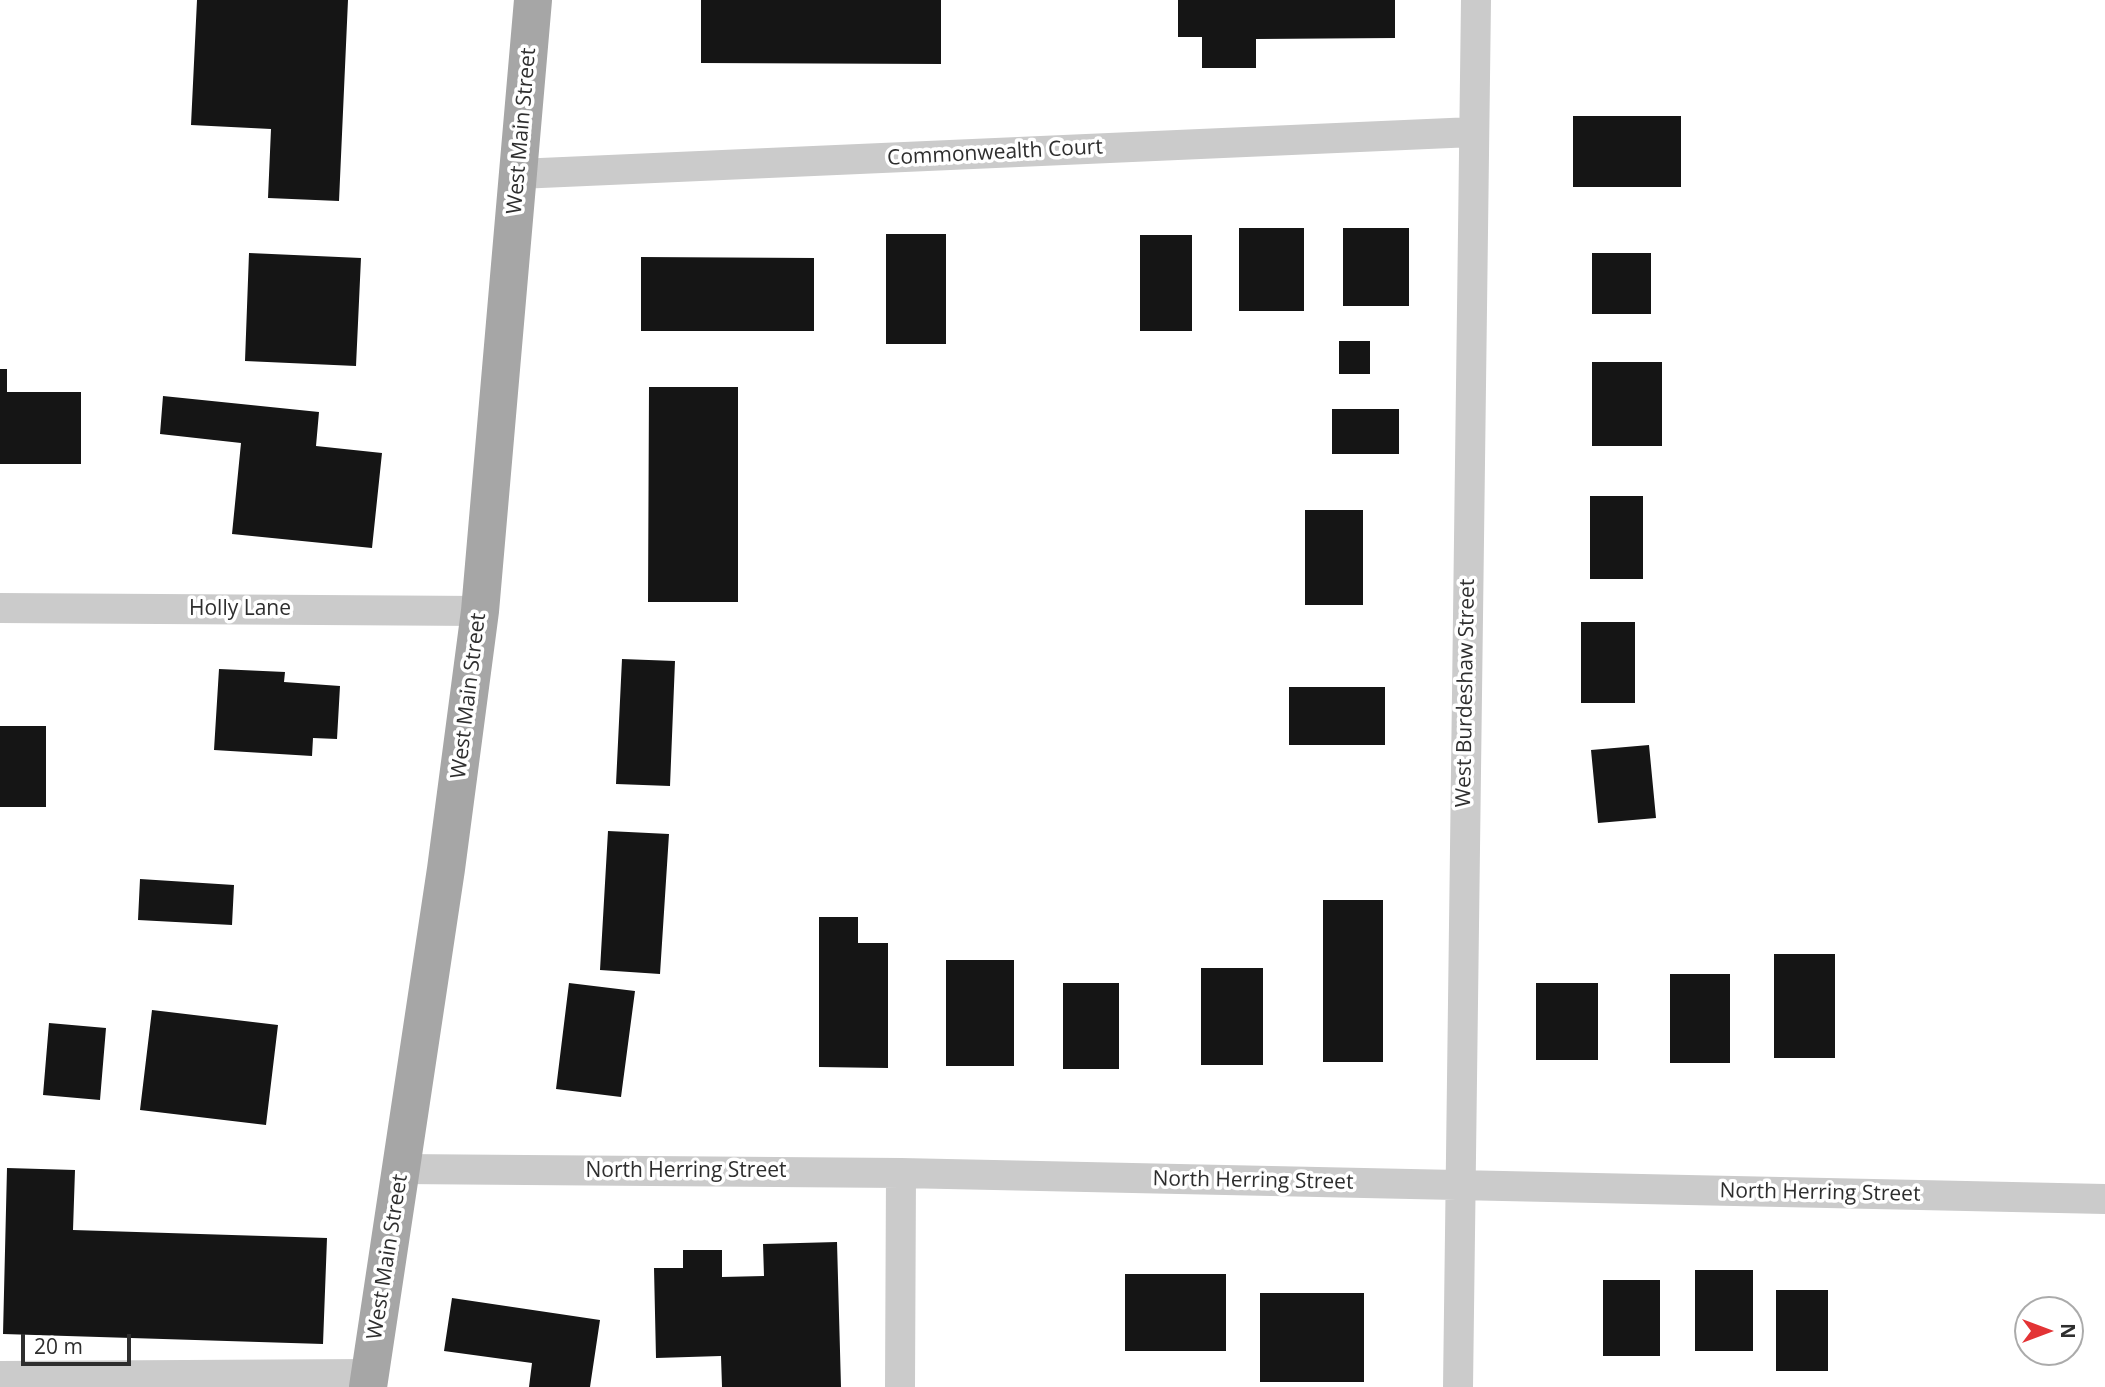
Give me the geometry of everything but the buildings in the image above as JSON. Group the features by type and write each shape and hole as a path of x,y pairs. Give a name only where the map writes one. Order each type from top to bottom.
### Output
{"main road":[{"name":"West Main Street","path":"369,1381 480,611 533,0"}],"street":[{"name":"West Burdeshaw Street","path":"1458,1387 1476,0"},
{"name":"Commonwealth Court","path":"518,174 1473,132"},
{"name":"Holly Lane","path":"0,608 480,611"},
{"name":"North Herring Street","path":"401,1169 901,1173 2105,1199"},
{"path":"900,1387 901,1173"},
{"path":"0,1376 369,1381"}]}
